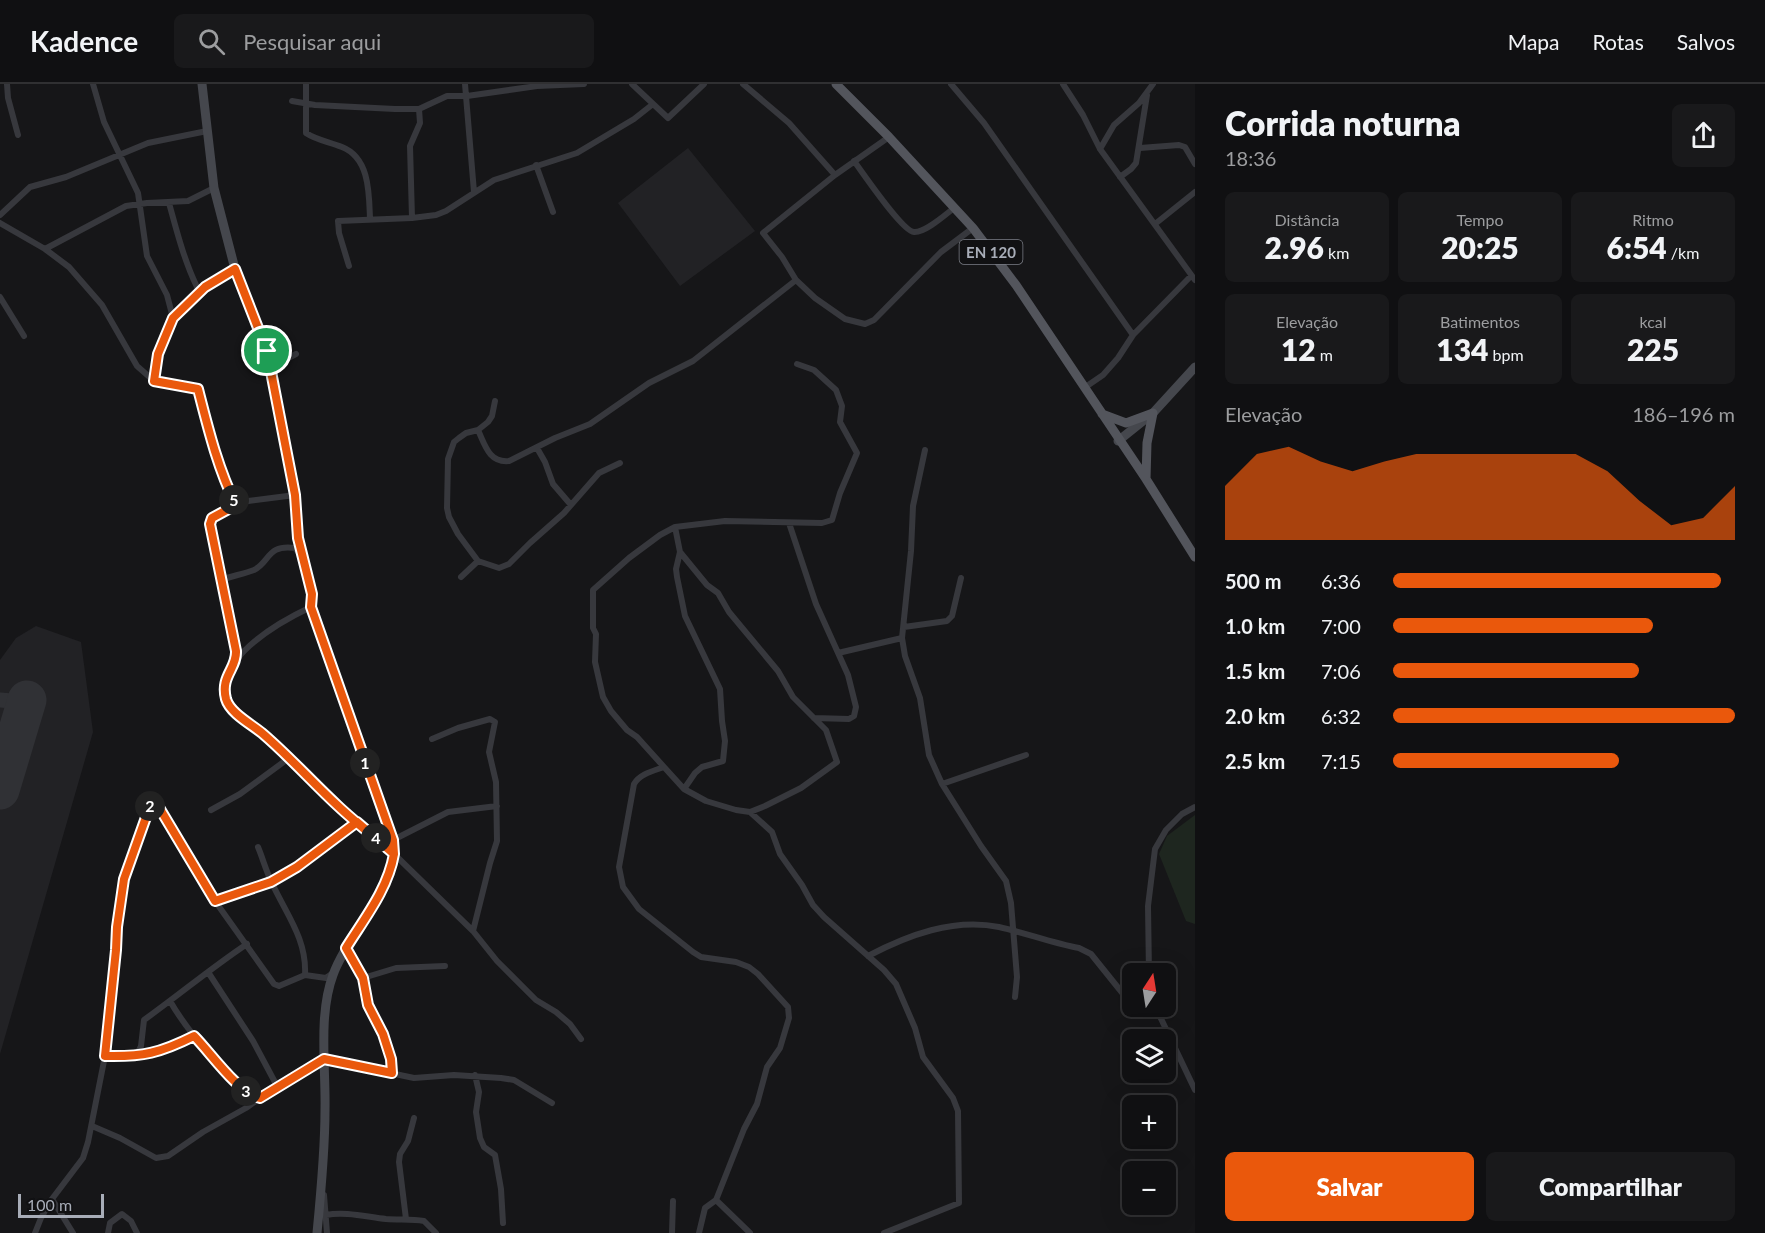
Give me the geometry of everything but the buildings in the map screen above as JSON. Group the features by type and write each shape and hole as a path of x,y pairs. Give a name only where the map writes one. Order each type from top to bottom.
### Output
{"main road":[{"name":"EN 120","path":"842,86 973,228 1016,285 1146,479 1195,557"},
{"path":"1101,414 1126,423 1153,413"},
{"path":"1146,479 1147,443 1153,413"}],"street":[{"path":"7,84 8,98 18,135"},
{"path":"93,84 104,122 138,193 147,256 167,296 173,318"},
{"path":"202,84 214,188 235,269 267,351 271,368 295,495 298,538 312,594 311,607 393,840 394,854 389,873 380,893 333,973 326,1009 324,1059 326,1111 317,1233"},
{"path":"306,84 306,133 344,147 357,158 368,182 370,219"},
{"path":"465,84 474,192"},
{"path":"292,100 394,109 419,108 447,96 467,96 537,85 584,84"},
{"path":"632,84 668,118 704,84"},
{"path":"743,84 789,123 835,175"},
{"path":"951,84 984,123 1132,336"},
{"path":"1063,84 1083,115 1100,149 1193,278 1132,336 1118,358 1103,375 1084,388"},
{"path":"1100,149 1114,125 1147,95 1153,84"},
{"path":"1120,177 1134,166 1140,148 1147,95"},
{"path":"349,266 339,233 338,221 430,217 446,211 494,180 577,153 653,104"},
{"path":"412,218 410,146 420,123 419,108"},
{"path":"0,215 30,187 41,182 66,177 148,143 207,131"},
{"path":"889,137 835,175 763,233 782,256 796,280 815,298 845,319 865,324 874,320 941,252 973,228"},
{"path":"1140,148 1179,145 1185,147 1195,164"},
{"path":"854,161 889,208 911,232 917,232 938,221 954,208"},
{"path":"536,165 553,212"},
{"path":"45,249 126,206 188,201 214,188"},
{"path":"1155,224 1195,192"},
{"path":"169,203 182,250 193,278 197,287 205,287"},
{"path":"0,223 45,249 69,267 102,305 137,366 154,381 198,389 203,416 224,478 236,505"},
{"path":"154,381 158,354 173,318 205,287 235,269"},
{"path":"478,430 489,454 502,462 509,461 555,438 590,424 649,383 693,361 796,280"},
{"path":"0,297 24,336"},
{"path":"271,368 296,354"},
{"path":"680,552 707,585 718,593 729,612 778,671 793,697 826,730 837,761 801,788 750,812 706,801 684,789 611,711 603,697 595,662 596,634 593,628 592,594 596,587 629,558 675,527 716,522 826,523 832,520 840,493 857,453 840,422 842,406 836,390 814,370 796,364"},
{"path":"1119,441 1153,413 1195,367"},
{"path":"495,401 492,416 488,422 478,430 466,433 459,438 449,453 447,508 458,534 478,561 499,568 506,566 571,505 599,473 620,463"},
{"path":"537,448 553,484 571,505"},
{"path":"925,450 913,506 912,551 903,638 905,656 920,698 929,755 942,784 1006,881 1011,903 1017,977 1016,997"},
{"path":"236,658 210,524 212,518 248,501 295,495"},
{"path":"789,523 816,604 848,675 856,712 854,717 843,720 813,718"},
{"path":"675,527 680,552 676,569 685,616 720,689 725,741 723,761 702,767 684,789"},
{"path":"221,580 255,569 271,553 288,547 295,548 300,553 304,563"},
{"path":"461,578 478,561"},
{"path":"904,627 947,621 952,616 961,578"},
{"path":"311,607 279,624 236,658 226,677 226,700 229,706 394,854 473,931 497,961 536,1000 570,1024 581,1039"},
{"path":"838,653 903,638"},
{"path":"432,739 477,722 490,719 495,723 489,752 496,782 497,841 473,931"},
{"path":"942,784 1026,756"},
{"path":"211,810 240,794 289,758"},
{"path":"664,767 637,779 634,784 619,867 622,887 639,909 693,952 710,959 736,962 758,974 788,1007 789,1013 780,1048 767,1067 757,1104 740,1138 716,1200 705,1208 699,1233"},
{"path":"35,1233 52,1199 83,1158 92,1126 105,1056 117,927 124,879 150,806 160,809 215,901 276,986 305,975 326,978 333,973"},
{"path":"393,840 448,812 497,806"},
{"path":"1149,963 1148,906 1155,849 1166,830 1182,814 1195,807"},
{"path":"750,812 772,832 780,854 813,905 884,970 896,984 915,1028 923,1057 958,1110 959,1203 884,1233"},
{"path":"215,901 271,882 297,867 357,822"},
{"path":"258,847 271,882 299,935 306,963 305,975"},
{"path":"867,956 934,928 973,924 1079,948 1091,954 1122,992"},
{"path":"136,1057 141,1046 144,1020 247,944"},
{"path":"346,948 363,978 368,1005 383,1034 391,1059 392,1073"},
{"path":"363,978 396,968 445,966"},
{"path":"208,972 253,1041 277,1086"},
{"path":"170,1001 194,1036 221,1068 250,1094 260,1098"},
{"path":"1159,1017 1195,1090"},
{"path":"105,1056 136,1057 158,1052 194,1036"},
{"path":"92,1126 156,1158 162,1158 324,1059 414,1078 475,1075 514,1080 552,1103"},
{"path":"475,1075 479,1092 476,1112 480,1138 484,1147 495,1155 501,1189 503,1223"},
{"path":"406,1219 399,1162 414,1118"},
{"path":"323,1176 327,1233"},
{"path":"52,1199 73,1233"},
{"path":"716,1200 750,1233"},
{"path":"672,1233 673,1201"},
{"path":"108,1233 110,1223 122,1215 132,1221 137,1233"},
{"path":"326,1215 424,1221 436,1233"}],"shaded area":[{"path":"688,148 755,231 680,286 618,203"},
{"path":"36,626 81,642 93,732 0,1054 0,660 16,638"},
{"path":"1195,815 1195,924 1186,921 1159,854 1167,836"}],"taxiway":[{"path":"0,700 12,701 25,708"}],"runway":[{"path":"0,790 27,700"}],"route":[{"path":"267,351 235,269 205,287 173,318 158,354 154,381 198,389 203,416 224,478 236,505 212,518 210,524 236,651 236,658 226,677 225,684 226,700 229,706 278,746 339,806 394,854 380,893 346,948 363,978 368,1005 383,1034 391,1059 392,1073 324,1059 260,1098 250,1094 221,1068 194,1036 158,1052 136,1057 105,1056 119,906 124,879 147,809 150,806 160,809 215,901 271,882 297,867 357,822 394,854 393,840 311,607 312,594 298,538 295,495 267,351"}]}
